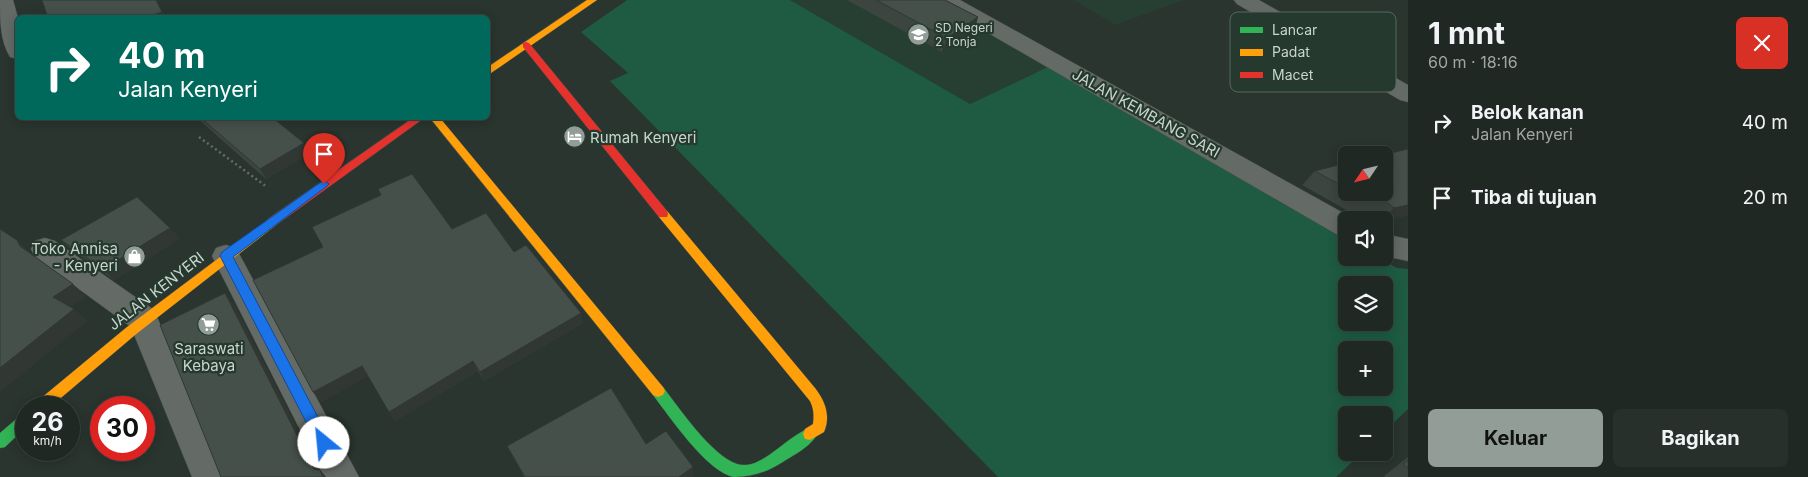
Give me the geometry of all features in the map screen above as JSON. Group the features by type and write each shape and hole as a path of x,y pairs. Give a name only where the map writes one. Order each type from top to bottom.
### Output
{"street":[{"path":"3,0 15,42"},
{"path":"490,70 593,0"},
{"name":"JALAN KEMBANG SARI","path":"946,0 1338,221"},
{"path":"1244,0 1265,12"},
{"path":"437,120 709,453 719,462 739,473 755,471 819,428 822,416 819,404 802,380 714,277 526,45"},
{"path":"1396,88 1408,95"},
{"name":"JALAN KENYERI","path":"53,396 143,319 292,206 416,120"},
{"path":"1393,247 1408,250"},
{"path":"44,249 143,319 210,477"},
{"path":"226,256 342,477"},
{"path":"0,442 15,428"}],"path":[{"path":"199,137 292,206"}],"shaded area":[{"name":"SD Negeri 2 Tonja","path":"790,0 930,0 1048,67 970,104"},
{"path":"1074,0 1184,0 1115,25"}],"green space":[{"path":"627,0 790,0 970,104 1048,67 1338,235 1338,266 1393,266 1408,269 1408,409 1393,423 1393,406 1338,406 1338,461 1353,461 1336,477 998,477 610,81 628,73 581,32"}],"building":[{"path":"42,0 156,0 162,12 154,15 47,15"},
{"path":"876,0 945,0 978,17 947,38"},
{"path":"203,120 275,120 304,143 260,169"},
{"path":"1408,149 1408,205 1394,208 1385,201 1393,201 1393,152"},
{"path":"1338,165 1338,184 1315,171"},
{"path":"412,174 452,229 486,213 514,252 526,245 581,313 480,372 473,361 389,412 362,366 313,392 253,280 323,247 312,227 381,195 378,189"},
{"path":"137,197 170,228 103,269 61,240"},
{"path":"0,229 17,240 20,246 73,284 53,297 74,309 0,368"},
{"path":"225,293 314,469 320,470 323,477 221,477 160,325"},
{"path":"611,388 646,444 666,431 693,467 679,477 525,477 507,446"},
{"path":"1408,460 1408,468 1403,464"}],"traffic: fast":[{"path":"658,391 698,441 723,464 736,471 747,472 756,470 780,456 810,434"},
{"path":"0,442 15,429"}],"traffic: slow":[{"path":"490,70 593,0"},
{"path":"437,120 658,391"},
{"path":"663,214 802,380 814,397 819,407 820,420 819,428 810,434"},
{"path":"53,396 131,331 272,222"}],"traffic: jam":[{"path":"526,45 663,214"},
{"path":"272,222 416,120"}],"place":[{"name":"SD Negeri 2 Tonja","path":"919,34"},
{"name":"Rumah Kenyeri","path":"574,137"},
{"name":"Toko Annisa - Kenyeri","path":"134,257"},
{"name":"Saraswati Kebaya","path":"209,325"}],"route":[{"path":"324,184 226,256 324,443"}]}
